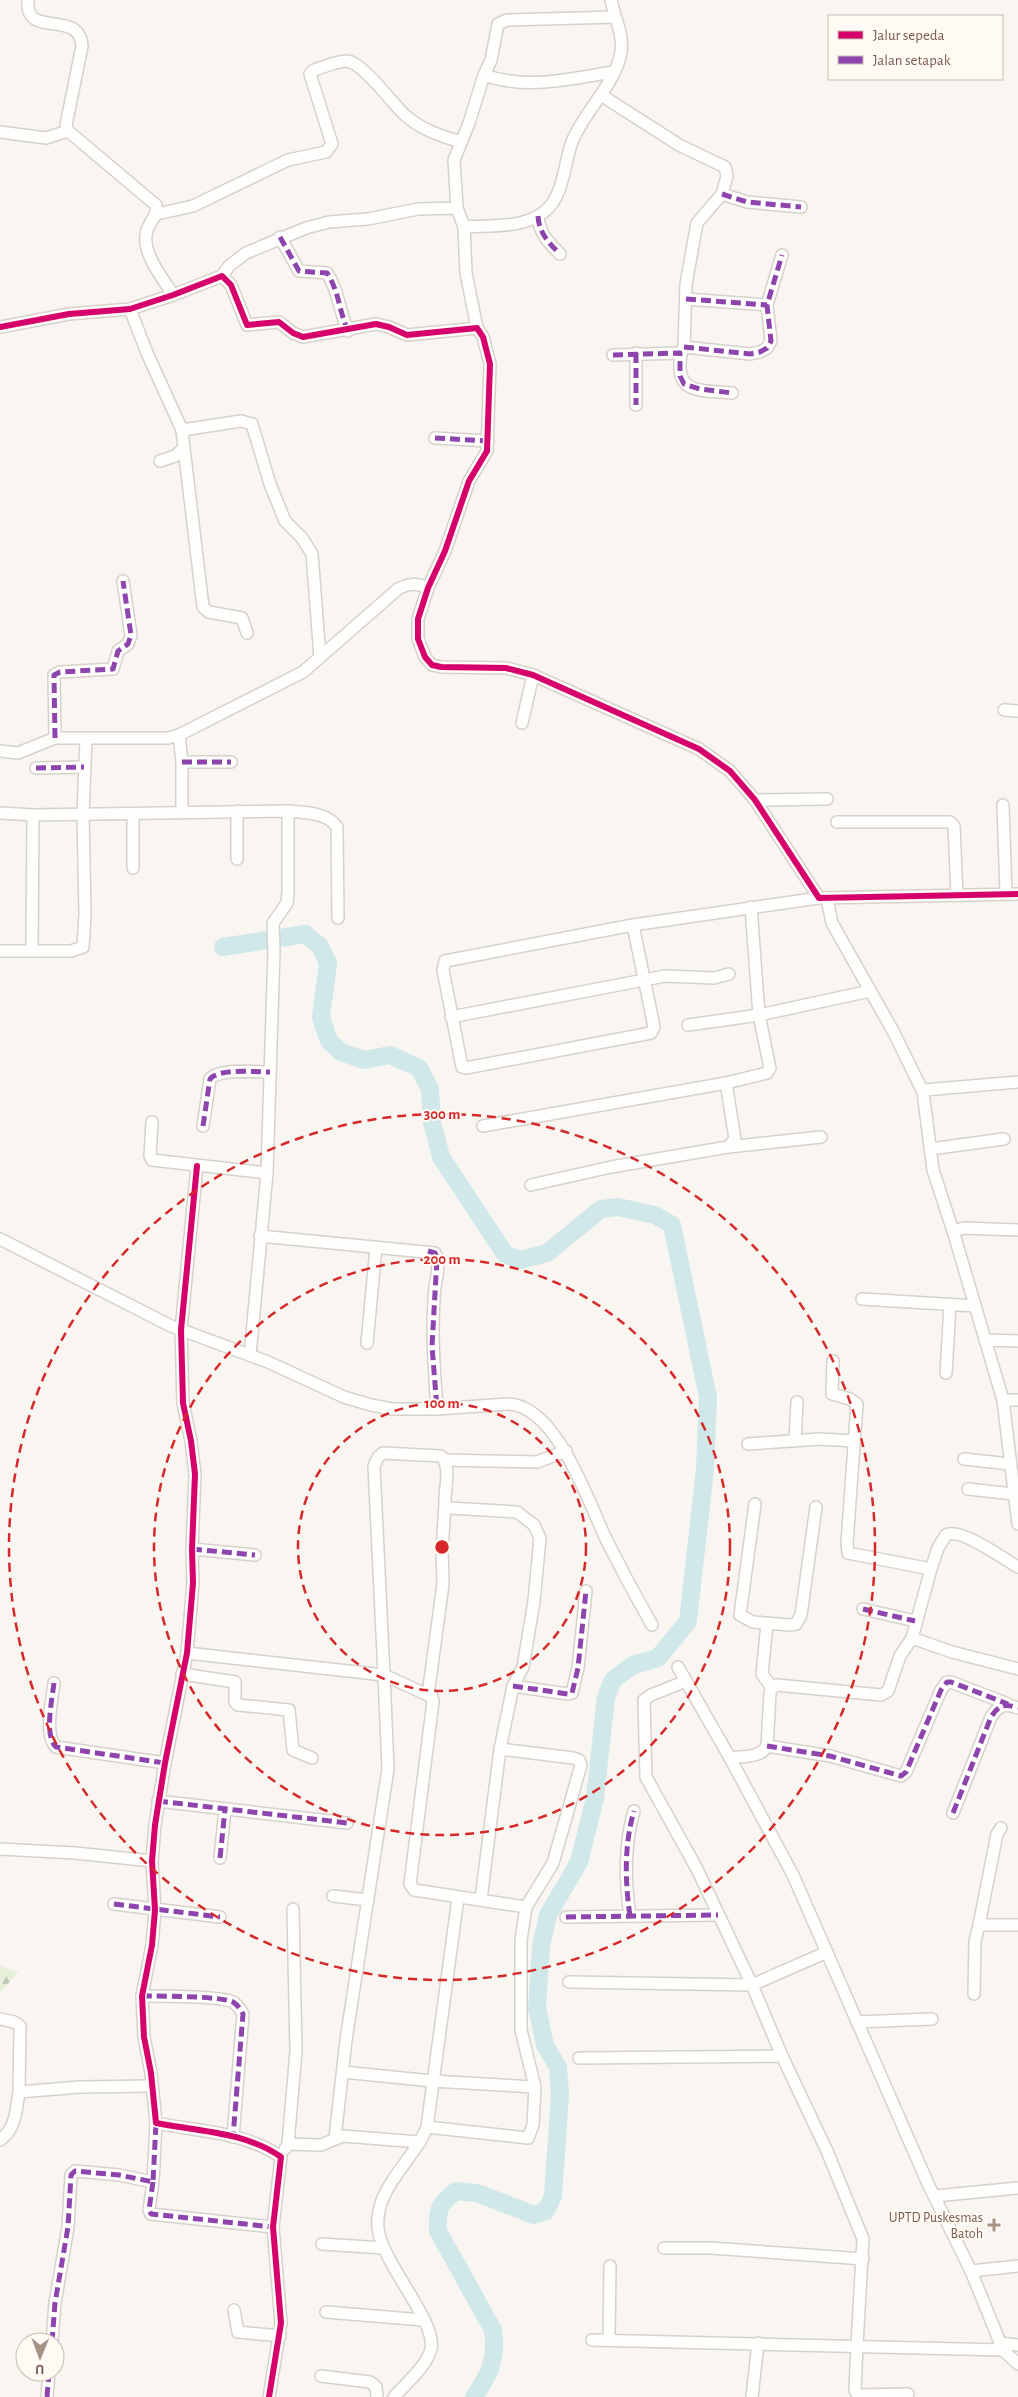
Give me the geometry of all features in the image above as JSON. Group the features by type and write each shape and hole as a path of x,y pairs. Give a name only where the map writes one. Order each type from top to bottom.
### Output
{"street":[{"path":"28,0 30,17 73,28 80,33 82,40 66,125 68,131 156,205 156,214 146,232 146,241 150,257 173,295"},
{"path":"464,227 527,222 546,210 554,201 572,141 589,111 606,89 621,53 621,43 611,0"},
{"path":"615,17 501,22 497,28 491,60 454,160 457,208 464,227 466,273 477,328 483,337 490,364 488,442 486,455 469,481 445,551 428,588 418,619 418,639 425,657 432,665 506,668 533,675 699,749 730,771 755,800 823,898 832,923 893,1031 923,1092 933,1170 1004,1400 1013,1494 1018,1520"},
{"path":"156,214 193,206 288,160 326,152 332,144 329,128 310,74 314,70 346,61 356,65 379,86 406,116 431,133 461,142"},
{"path":"484,75 501,81 516,83 547,82 613,72"},
{"path":"601,94 679,145 721,163 725,167 727,176 722,194 697,223 688,272 680,376 684,384 700,390 732,393"},
{"path":"0,132 46,138 68,131"},
{"path":"722,194 747,202 801,207"},
{"path":"0,327 69,314 130,308 173,295 222,276 229,266 246,253 280,237 328,222 368,219 418,209 457,208"},
{"path":"538,216 538,227 542,235 560,254"},
{"path":"280,237 299,271 306,273 319,270 326,273 334,283 340,300 342,319 348,330"},
{"path":"613,355 682,350 750,354 767,348 771,341 768,305 782,256"},
{"path":"222,276 231,285 247,325 279,322 292,333 303,337 376,324 389,327 407,335 477,328"},
{"path":"686,299 768,305"},
{"path":"130,308 147,353 182,430 202,607 209,612 242,618 247,633"},
{"path":"636,353 636,405"},
{"path":"182,430 241,421 252,424 270,484 285,521 302,538 312,554 320,657"},
{"path":"435,438 488,442"},
{"path":"160,461 175,456 184,448"},
{"path":"55,738 54,675 60,672 113,669 118,651 128,644 131,636 123,581"},
{"path":"0,751 18,753 55,738 168,738 179,735 303,672 398,589 408,584 419,584 428,588"},
{"path":"522,723 533,675"},
{"path":"1004,710 1018,710"},
{"path":"179,735 182,762 182,812"},
{"path":"0,951 71,951 83,948 85,914 83,814 86,738"},
{"path":"182,762 231,762"},
{"path":"36,768 84,767"},
{"path":"755,800 827,800"},
{"path":"633,925 654,1031 636,1037 464,1068 459,1061 451,1017 443,970 445,961 633,925 823,898 1012,893 1003,805"},
{"path":"237,811 237,859"},
{"path":"250,1355 267,1173 274,943 272,928 274,918 287,903 288,811"},
{"path":"0,813 34,815 288,811 321,816 332,820 337,827 338,918"},
{"path":"133,814 133,868"},
{"path":"32,951 34,815"},
{"path":"837,822 950,822 954,826 957,895"},
{"path":"484,1126 726,1083 769,1071 759,1015 751,907"},
{"path":"451,1017 665,976 714,978 729,974"},
{"path":"688,1025 759,1015 870,991"},
{"path":"203,1126 210,1079 213,1076 223,1072 270,1072"},
{"path":"923,1092 924,1090 1018,1082"},
{"path":"726,1083 735,1139 728,1148"},
{"path":"152,1122 151,1159 267,1173"},
{"path":"531,1185 611,1167 728,1148 821,1137"},
{"path":"930,1149 1004,1139"},
{"path":"197,1166 181,1330 183,1403 191,1441 195,1474 192,1549 193,1583 187,1654 158,1801 152,1861 154,1910 152,1945 142,1996 144,2036 148,2052 156,2123 153,2182 149,2210 151,2214 273,2227"},
{"path":"953,1231 964,1228 1018,1230"},
{"path":"260,1236 435,1253 437,1258 432,1346 437,1409"},
{"path":"0,1239 181,1330 250,1355 344,1397 392,1409 519,1405 529,1410 566,1451 618,1562 652,1625"},
{"path":"367,1343 376,1248"},
{"path":"862,1299 975,1306"},
{"path":"946,1373 950,1305"},
{"path":"985,1340 1018,1341"},
{"path":"833,1361 832,1394 850,1399 856,1404 847,1543 848,1553 931,1569"},
{"path":"1004,1400 1018,1400"},
{"path":"796,1441 797,1402"},
{"path":"748,1444 796,1441 855,1441"},
{"path":"335,2138 388,1769 375,1462 383,1453 437,1455 445,1460 537,1462 566,1451"},
{"path":"428,1694 443,1584 442,1550 445,1460"},
{"path":"964,1460 1010,1464"},
{"path":"968,1489 1013,1494"},
{"path":"445,1504 456,1510 517,1512 534,1525 540,1538 534,1601 523,1667 512,1686 500,1749 481,1898"},
{"path":"755,1504 740,1615 744,1619 766,1624 790,1625 799,1620 816,1506"},
{"path":"772,1688 783,1685 885,1694 888,1691 900,1656 912,1638 915,1621 938,1548 950,1533 970,1539 1018,1567"},
{"path":"192,1549 255,1555"},
{"path":"512,1686 572,1693 578,1668 586,1591"},
{"path":"863,1609 915,1621"},
{"path":"766,1624 762,1674 772,1688"},
{"path":"912,1638 952,1652 1018,1669"},
{"path":"187,1654 384,1675 428,1694 432,1697 432,1701 410,1884 414,1890 458,1898 481,1898 526,1907"},
{"path":"678,1667 793,1875 935,2196 971,2272 1002,2347 1018,2364"},
{"path":"182,1674 235,1682 235,1702 238,1705 289,1710 293,1750 312,1758"},
{"path":"686,1681 650,1695 644,1700 646,1778 698,1869 827,2151 863,2239 856,2345 856,2390 859,2396 908,2394"},
{"path":"767,1746 830,1756 901,1776 906,1772 941,1690 947,1682 1013,1706"},
{"path":"54,1683 49,1734 51,1743 56,1747 165,1763"},
{"path":"730,1758 762,1753 767,1746 769,1698 772,1688"},
{"path":"953,1813 991,1717 997,1708 1013,1706"},
{"path":"427,2126 528,2138 533,2125 535,2087 521,2030 520,1959 526,1907 553,1863 580,1765 578,1760 573,1758 500,1749"},
{"path":"158,1801 347,1824"},
{"path":"220,1858 225,1809"},
{"path":"630,1916 626,1888 628,1830 634,1811"},
{"path":"974,1994 975,1941 997,1834 1001,1828"},
{"path":"0,1849 76,1853 152,1861"},
{"path":"333,1896 368,1900"},
{"path":"394,2397 423,2363 430,2350 431,2340 423,2320 383,2248 378,2227 382,2202 390,2183 420,2142 427,2126 458,1898"},
{"path":"114,1904 220,1917"},
{"path":"269,2397 280,2336 280,2306 273,2227 281,2157 288,2144 296,2051 293,1910"},
{"path":"566,1917 718,1915"},
{"path":"979,1925 1018,1924"},
{"path":"569,1982 752,1985 828,1952"},
{"path":"142,1996 216,1999 232,2002 240,2007 243,2014 233,2137"},
{"path":"0,2019 14,2022 20,2026 19,2092 13,2126 8,2135 0,2140"},
{"path":"857,2022 932,2019"},
{"path":"579,2058 782,2056"},
{"path":"343,2072 432,2082 535,2087"},
{"path":"19,2092 80,2087 151,2086"},
{"path":"156,2123 233,2137 262,2146 281,2157"},
{"path":"288,2144 321,2145 343,2136 420,2142"},
{"path":"53,2332 55,2303 68,2227 73,2172 119,2175 153,2182"},
{"path":"935,2196 1018,2188"},
{"path":"322,2244 383,2248"},
{"path":"664,2248 710,2248 863,2259"},
{"path":"609,2340 610,2266"},
{"path":"971,2272 1018,2266"},
{"path":"234,2310 238,2332 280,2336"},
{"path":"326,2312 423,2320"},
{"path":"592,2340 1002,2347 1018,2345"},
{"path":"752,2397 758,2342"},
{"path":"322,2376 370,2382 376,2387 377,2397"},
{"path":"47,2397 48,2382"}],"green space":[{"path":"0,1966 18,1972 0,1993"}],"waterway":[{"path":"223,947 305,934 320,946 328,963 321,1017 329,1041 341,1052 364,1060 390,1055 419,1068 430,1089 432,1122 441,1157 505,1254 520,1260 547,1253 601,1209 618,1207 655,1215 672,1225 708,1397 705,1469 688,1621 658,1658 633,1665 613,1680 606,1697 595,1798 579,1862 548,1915 541,1946 537,2008 545,2045 558,2067 560,2095 553,2196 546,2211 534,2215 477,2193 456,2191 446,2200 439,2212 438,2231 493,2330 494,2349 491,2365 474,2397"}],"marked path":[{"path":"722,194 747,202 801,207"},
{"path":"538,216 542,232 560,254"},
{"path":"280,237 299,271 327,273 334,287 348,331"},
{"path":"684,347 750,354 767,348 771,341 767,305 782,255"},
{"path":"686,299 767,305"},
{"path":"636,353 636,405"},
{"path":"613,355 680,353 680,376 684,384 700,389 732,393"},
{"path":"435,438 488,441"},
{"path":"55,738 54,675 60,672 113,669 118,651 128,644 131,635 123,581"},
{"path":"182,762 231,762"},
{"path":"36,768 84,767"},
{"path":"203,1126 210,1079 221,1073 229,1072 270,1072"},
{"path":"428,1251 435,1253 437,1258 432,1346 437,1409"},
{"path":"192,1549 255,1555"},
{"path":"513,1686 572,1693 578,1668 586,1591"},
{"path":"863,1609 915,1621"},
{"path":"767,1746 830,1756 901,1776 906,1772 941,1690 947,1682 1008,1704"},
{"path":"54,1683 50,1735 56,1747 165,1763"},
{"path":"953,1813 991,1717 1002,1706 1018,1708"},
{"path":"158,1801 347,1823"},
{"path":"220,1858 225,1809"},
{"path":"630,1916 626,1863 628,1837 634,1811"},
{"path":"114,1904 220,1917"},
{"path":"566,1917 718,1915"},
{"path":"142,1996 226,2000 233,2002 240,2009 243,2014 233,2137"},
{"path":"53,2332 55,2303 68,2227 71,2175 75,2171 119,2175 153,2182 156,2123"},
{"path":"153,2182 149,2210 151,2214 273,2227"},
{"path":"47,2397 48,2382"}],"cycle path":[{"path":"0,327 69,314 130,309 222,276 231,285 247,325 279,322 293,333 303,337 376,324 389,327 407,335 477,328 483,337 490,364 487,451 469,481 445,551 428,588 418,619 418,639 425,657 432,665 441,667 506,668 533,675 699,749 730,771 755,800 819,898 1018,894"},
{"path":"197,1166 181,1330 183,1403 191,1441 195,1474 192,1549 193,1583 187,1653 165,1763 155,1825 152,1861 155,1910 152,1945 142,1996 144,2037 151,2073 156,2123 237,2137 252,2142 281,2157 273,2227 281,2323 269,2397"}],"place":[{"name":"UPTD Puskesmas Batoh","path":"994,2225"}]}
